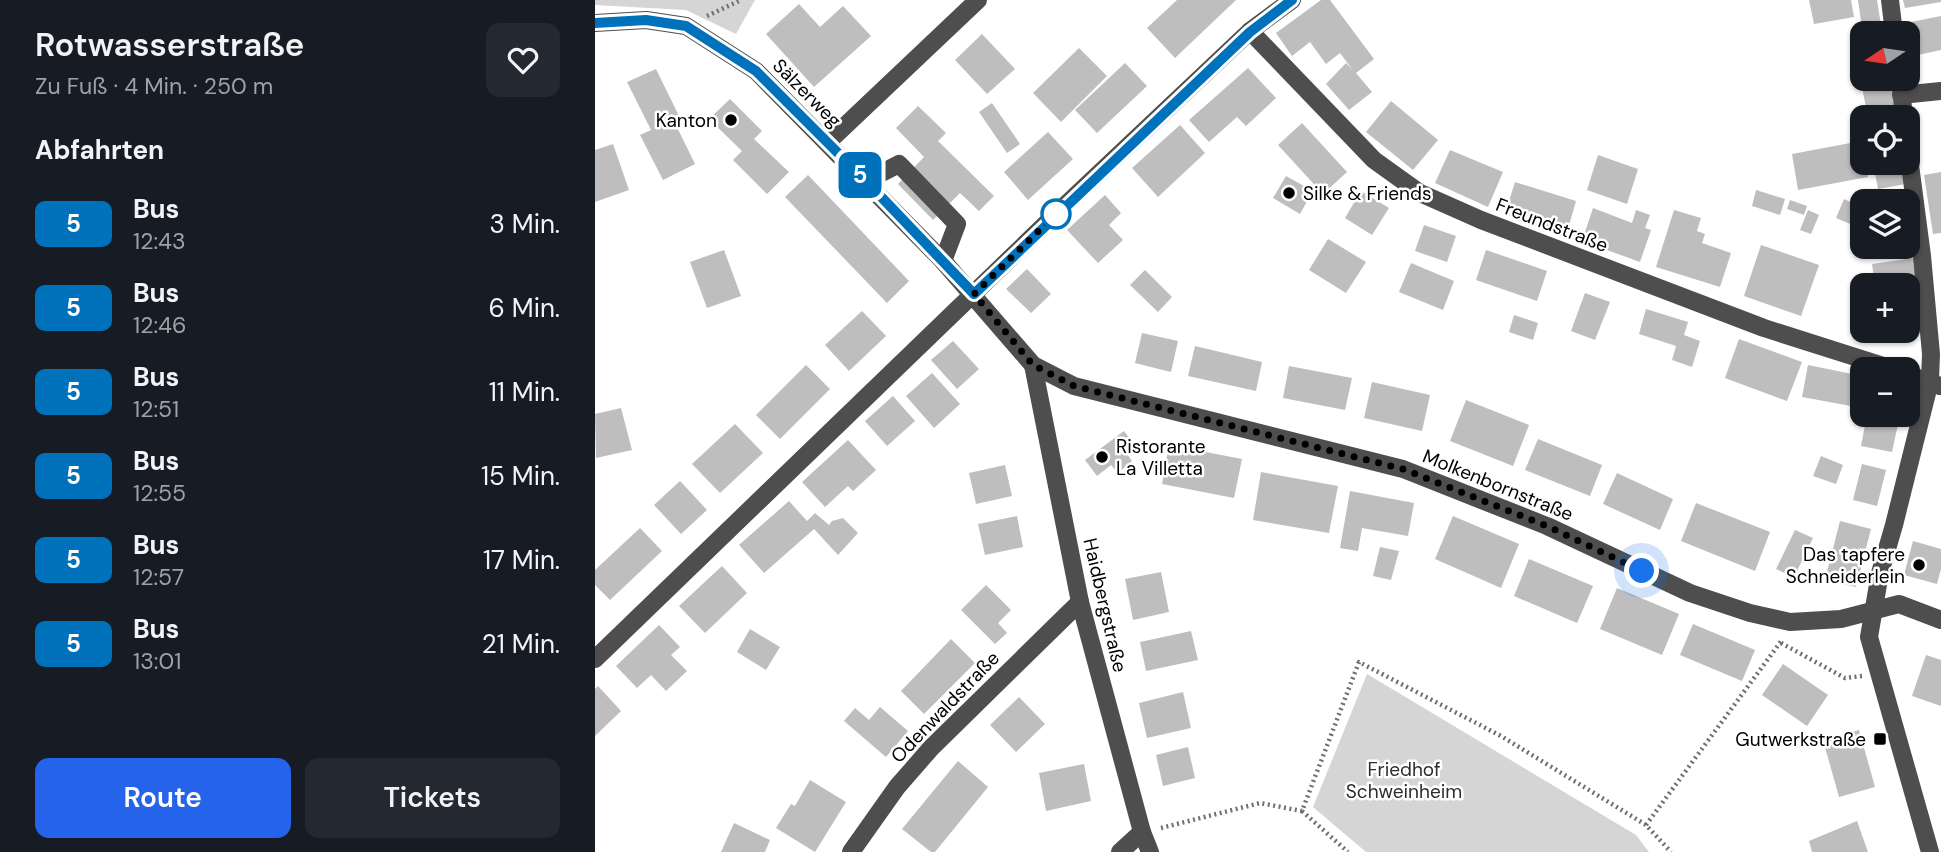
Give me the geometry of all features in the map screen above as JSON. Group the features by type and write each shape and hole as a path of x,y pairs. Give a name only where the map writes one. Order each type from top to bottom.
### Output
{"street":[{"path":"828,142 978,0"},
{"path":"595,659 1250,32 1292,0"},
{"path":"1890,0 1893,21"},
{"name":"Sälzerweg","path":"595,23 646,20 686,26 756,71 943,261 1033,365"},
{"name":"Freundstraße","path":"1250,32 1374,160 1420,193 1481,220 1764,328 1855,357"},
{"path":"1920,89 1941,91"},
{"path":"866,181 899,163 957,224 943,261"},
{"path":"1911,175 1935,384 1880,573 1869,637 1930,852"},
{"name":"Haidbergstraße","path":"1033,365 1080,602 1142,832 1150,852"},
{"name":"Molkenbornstraße","path":"1033,365 1074,386 1403,469 1547,526 1690,593 1750,612 1790,622 1841,619 1899,604 1941,620"},
{"name":"Odenwaldstraße","path":"851,852 897,787 931,748 1080,602"},
{"path":"1120,852 1142,832"}],"path":[{"path":"686,26 741,0"},
{"path":"1646,825 1781,643 1790,622"},
{"path":"1781,643 1845,678 1879,673"},
{"path":"1302,811 1359,662 1501,736 1646,825 1671,852"},
{"path":"1142,832 1260,803 1302,811 1348,852"}],"green space":[{"path":"595,0 755,0 736,34 686,10 595,5"},
{"name":"Friedhof Schweinheim","path":"1367,674 1636,835 1649,852 1366,852 1313,807"}],"building":[{"path":"1177,0 1236,0 1175,58 1147,28"},
{"path":"1321,0 1330,0 1374,59 1356,73 1372,92 1349,110 1326,84 1346,63 1352,69 1340,53 1326,64 1310,42 1292,56 1276,33"},
{"path":"1809,0 1851,0 1854,17 1814,24"},
{"path":"1858,0 1877,0 1880,21 1861,21"},
{"path":"1903,0 1941,0 1941,2 1905,8"},
{"path":"799,4 820,27 843,6 871,36 814,87 766,34"},
{"path":"1941,16 1941,50 1920,54 1920,21 1916,21"},
{"path":"982,34 1015,69 987,94 955,60"},
{"path":"1079,48 1107,76 1061,122 1033,93"},
{"path":"1125,63 1147,86 1097,133 1075,110"},
{"path":"1248,68 1276,98 1246,126 1237,117 1209,142 1189,120"},
{"path":"656,69 679,116 673,119 695,164 663,180 640,135 651,130 627,82"},
{"path":"1863,91 1891,91 1894,105 1865,105"},
{"path":"730,99 762,131 754,139 789,172 767,194 733,160 742,151 709,119"},
{"path":"1391,101 1438,140 1413,170 1366,132"},
{"path":"992,103 1020,144 1007,153 979,112"},
{"path":"918,106 946,133 938,141 994,196 979,211 960,193 933,220 898,184 924,157 896,128"},
{"path":"1302,123 1347,172 1323,194 1278,145"},
{"path":"1180,125 1205,153 1158,197 1132,168"},
{"path":"1048,132 1073,159 1028,200 1004,172"},
{"path":"1850,143 1850,175 1868,177 1798,190 1792,154"},
{"path":"613,144 629,190 595,202 595,150"},
{"path":"1450,150 1503,172 1488,207 1435,183"},
{"path":"1598,155 1638,169 1627,204 1587,190"},
{"path":"1941,172 1941,233 1933,234 1924,175"},
{"path":"808,175 909,281 887,303 785,197"},
{"path":"1875,175 1904,175 1906,184 1878,189"},
{"path":"1286,176 1313,191 1300,214 1273,198"},
{"path":"1515,182 1576,201 1566,236 1505,214"},
{"path":"1756,190 1785,199 1780,215 1752,206"},
{"path":"1361,191 1389,208 1372,235 1345,218"},
{"path":"1105,195 1121,213 1109,225 1123,240 1098,263 1067,230"},
{"path":"1844,199 1850,202 1850,224 1836,218"},
{"path":"1790,200 1807,206 1804,215 1787,209"},
{"path":"1593,208 1632,223 1636,210 1650,215 1645,228 1651,230 1640,262 1582,241"},
{"path":"1674,210 1701,218 1697,231 1705,234 1702,243 1731,253 1720,287 1656,267"},
{"path":"1808,210 1819,215 1811,234 1800,230"},
{"path":"1424,225 1456,236 1447,262 1415,251"},
{"path":"1328,239 1366,262 1346,293 1309,270"},
{"path":"1761,245 1819,265 1801,316 1744,296"},
{"path":"724,250 741,296 707,308 690,262"},
{"path":"1486,250 1547,271 1537,301 1476,280"},
{"path":"1914,259 1916,273 1873,273 1872,264"},
{"path":"1411,263 1454,281 1443,310 1399,292"},
{"path":"1027,269 1051,294 1031,313 1006,289"},
{"path":"1145,270 1172,297 1158,312 1130,285"},
{"path":"1585,293 1610,302 1595,340 1571,331"},
{"path":"1646,309 1688,322 1684,335 1700,341 1692,367 1672,360 1676,346 1639,334"},
{"path":"862,311 886,336 849,371 825,345"},
{"path":"1514,315 1538,323 1533,340 1509,332"},
{"path":"1142,333 1178,341 1171,372 1135,363"},
{"path":"1739,339 1802,362 1787,401 1725,378"},
{"path":"953,341 979,369 957,389 931,360"},
{"path":"1195,346 1262,362 1256,391 1188,376"},
{"path":"806,365 830,389 780,439 756,415"},
{"path":"1808,365 1850,374 1850,406 1802,397"},
{"path":"1289,366 1352,378 1345,410 1283,398"},
{"path":"932,373 960,404 934,428 906,396"},
{"path":"1372,382 1430,395 1422,431 1364,418"},
{"path":"893,396 915,421 887,446 865,421"},
{"path":"1466,400 1529,425 1513,466 1450,441"},
{"path":"621,408 632,450 596,458 595,414"},
{"path":"735,424 763,453 720,493 692,464"},
{"path":"1865,427 1897,427 1892,452 1861,446"},
{"path":"1124,431 1136,447 1127,454 1132,461 1118,473 1111,465 1097,476 1085,460"},
{"path":"1538,439 1602,465 1590,496 1525,470"},
{"path":"848,440 876,470 853,491 848,486 825,507 802,482"},
{"path":"1169,445 1242,459 1234,498 1162,484"},
{"path":"1821,456 1843,465 1836,484 1813,476"},
{"path":"1862,464 1886,470 1877,506 1853,500"},
{"path":"1005,465 1012,496 976,504 969,473"},
{"path":"1261,472 1338,486 1329,533 1253,520"},
{"path":"1617,473 1673,499 1660,530 1603,504"},
{"path":"680,481 707,510 681,534 654,505"},
{"path":"1350,491 1414,503 1408,536 1362,528 1358,551 1340,548"},
{"path":"789,501 807,521 815,513 829,525 832,521 843,518 858,533 838,555 814,529 764,573 739,545"},
{"path":"1696,503 1770,532 1755,571 1681,541"},
{"path":"1017,516 1023,547 985,555 978,524"},
{"path":"1453,516 1519,544 1501,588 1435,559"},
{"path":"1840,521 1871,529 1856,587 1825,580"},
{"path":"640,528 662,551 610,600 595,585 595,570"},
{"path":"1795,530 1813,538 1794,577 1776,569"},
{"path":"1913,541 1941,549 1941,569 1937,584 1904,575"},
{"path":"1380,547 1399,551 1391,580 1373,576"},
{"path":"1529,559 1593,586 1577,623 1514,596"},
{"path":"722,566 747,593 705,633 679,606"},
{"path":"1161,572 1169,612 1133,620 1125,579"},
{"path":"986,585 1011,610 998,623 1007,633 995,644 961,610"},
{"path":"1617,588 1679,614 1662,655 1600,629"},
{"path":"1693,624 1755,650 1742,681 1680,655"},
{"path":"659,625 680,647 671,655 687,671 666,691 651,675 637,688 616,666"},
{"path":"750,629 780,647 766,670 737,652"},
{"path":"1191,631 1198,660 1146,671 1140,642"},
{"path":"951,639 975,663 924,714 901,691"},
{"path":"1926,655 1941,660 1941,706 1912,696"},
{"path":"1783,664 1828,695 1807,726 1762,695"},
{"path":"598,686 621,711 595,736 595,689"},
{"path":"1183,692 1191,728 1147,738 1139,703"},
{"path":"1019,697 1045,724 1016,752 990,725"},
{"path":"880,707 908,731 886,757 844,721 855,708 869,720"},
{"path":"1859,730 1875,787 1839,797 1823,740"},
{"path":"1188,747 1195,778 1163,786 1156,755"},
{"path":"958,761 988,787 935,852 931,852 902,829"},
{"path":"1084,764 1091,801 1046,811 1039,773"},
{"path":"810,780 846,802 815,852 776,828 791,804 795,806"},
{"path":"1857,821 1868,852 1812,852 1809,841"},
{"path":"734,823 770,840 765,852 721,852"}],"bus line":[{"name":"5","path":"595,23 646,20 686,26 756,71 974,294 1250,32 1292,0"}],"place":[{"name":"Kanton","path":"731,120"},
{"name":"Silke & Friends","path":"1289,193"},
{"name":"Ristorante La Villetta","path":"1102,457"},
{"name":"Das tapfere Schneiderlein","path":"1919,565"},
{"name":"Gutwerkstraße","path":"1880,739"}],"route":[{"path":"1056,214 974,294 1033,365 1074,386 1110,397 1403,469 1547,526 1642,571"}]}
